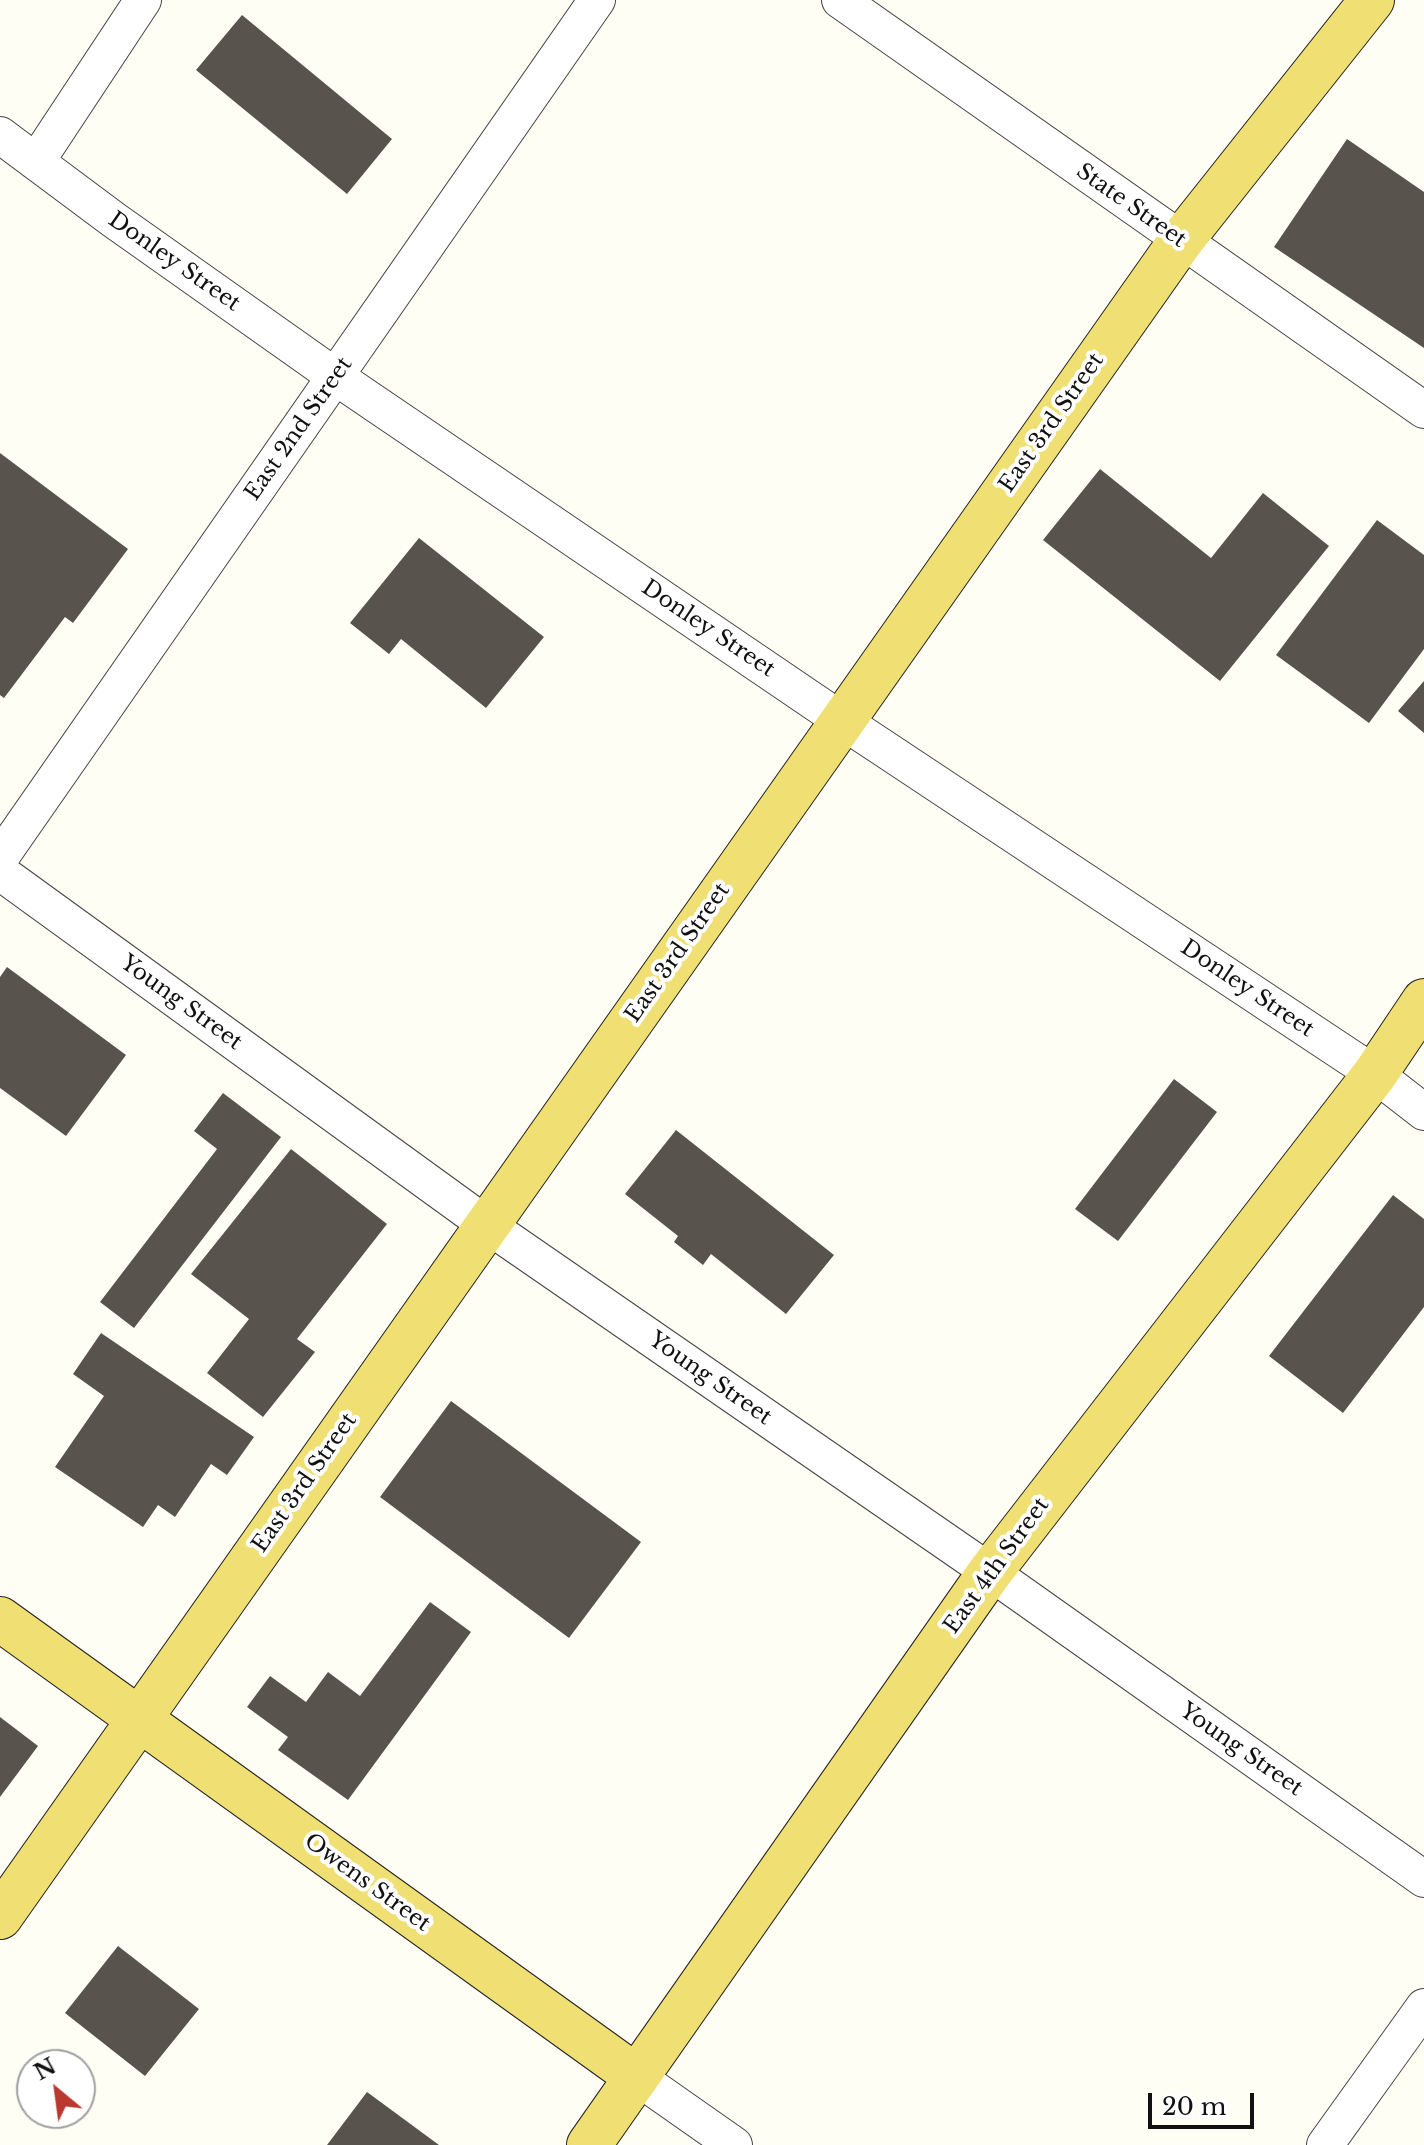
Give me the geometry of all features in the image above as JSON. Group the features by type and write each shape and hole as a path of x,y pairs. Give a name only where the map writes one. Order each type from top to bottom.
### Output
{"main road":[{"name":"East 3rd Street","path":"0,1917 1180,242 1372,0"},
{"name":"East 4th Street","path":"589,2145 990,1572 1375,1074 1424,1001"},
{"name":"Owens Street","path":"0,1619 637,2077"}],"street":[{"path":"36,162 143,0"},
{"name":"East 2nd Street","path":"0,858 597,0"},
{"name":"State Street","path":"840,0 1180,242 1424,410"},
{"name":"Donley Street","path":"0,135 336,377 841,720 1375,1074 1424,1112"},
{"name":"Young Street","path":"0,872 487,1225 990,1572 1424,1879"},
{"path":"1325,2145 1424,2007"},
{"name":"Owens Street","path":"637,2077 734,2145"}],"building":[{"path":"242,15 392,139 347,194 196,70"},
{"path":"1347,139 1424,192 1424,348 1274,247"},
{"path":"0,453 128,549 73,623 65,617 4,698 0,695"},
{"path":"1100,469 1211,558 1263,493 1329,546 1220,681 1043,540"},
{"path":"1377,520 1424,555 1424,649 1369,723 1276,655"},
{"path":"419,538 544,637 486,708 401,639 389,654 350,623"},
{"path":"1424,681 1424,733 1398,711"},
{"path":"7,967 126,1055 66,1136 0,1088 0,977"},
{"path":"1174,1079 1217,1112 1118,1241 1075,1209"},
{"path":"223,1093 281,1137 134,1328 100,1302 217,1149 194,1131"},
{"path":"676,1130 834,1255 786,1314 711,1254 703,1265 674,1242 678,1236 625,1194"},
{"path":"291,1149 387,1224 297,1339 315,1352 263,1417 207,1373 249,1319 191,1274"},
{"path":"1393,1195 1424,1219 1424,1307 1343,1413 1269,1356"},
{"path":"101,1333 254,1437 227,1475 211,1464 175,1517 158,1505 143,1527 55,1467 104,1396 73,1374"},
{"path":"451,1401 641,1542 569,1638 380,1497"},
{"path":"430,1602 471,1632 348,1800 278,1750 288,1737 247,1707 270,1676 306,1702 328,1672 360,1696"},
{"path":"0,1717 38,1746 0,1797"},
{"path":"118,1946 199,2009 145,2076 65,2013"},
{"path":"367,2092 439,2145 327,2145"}]}
